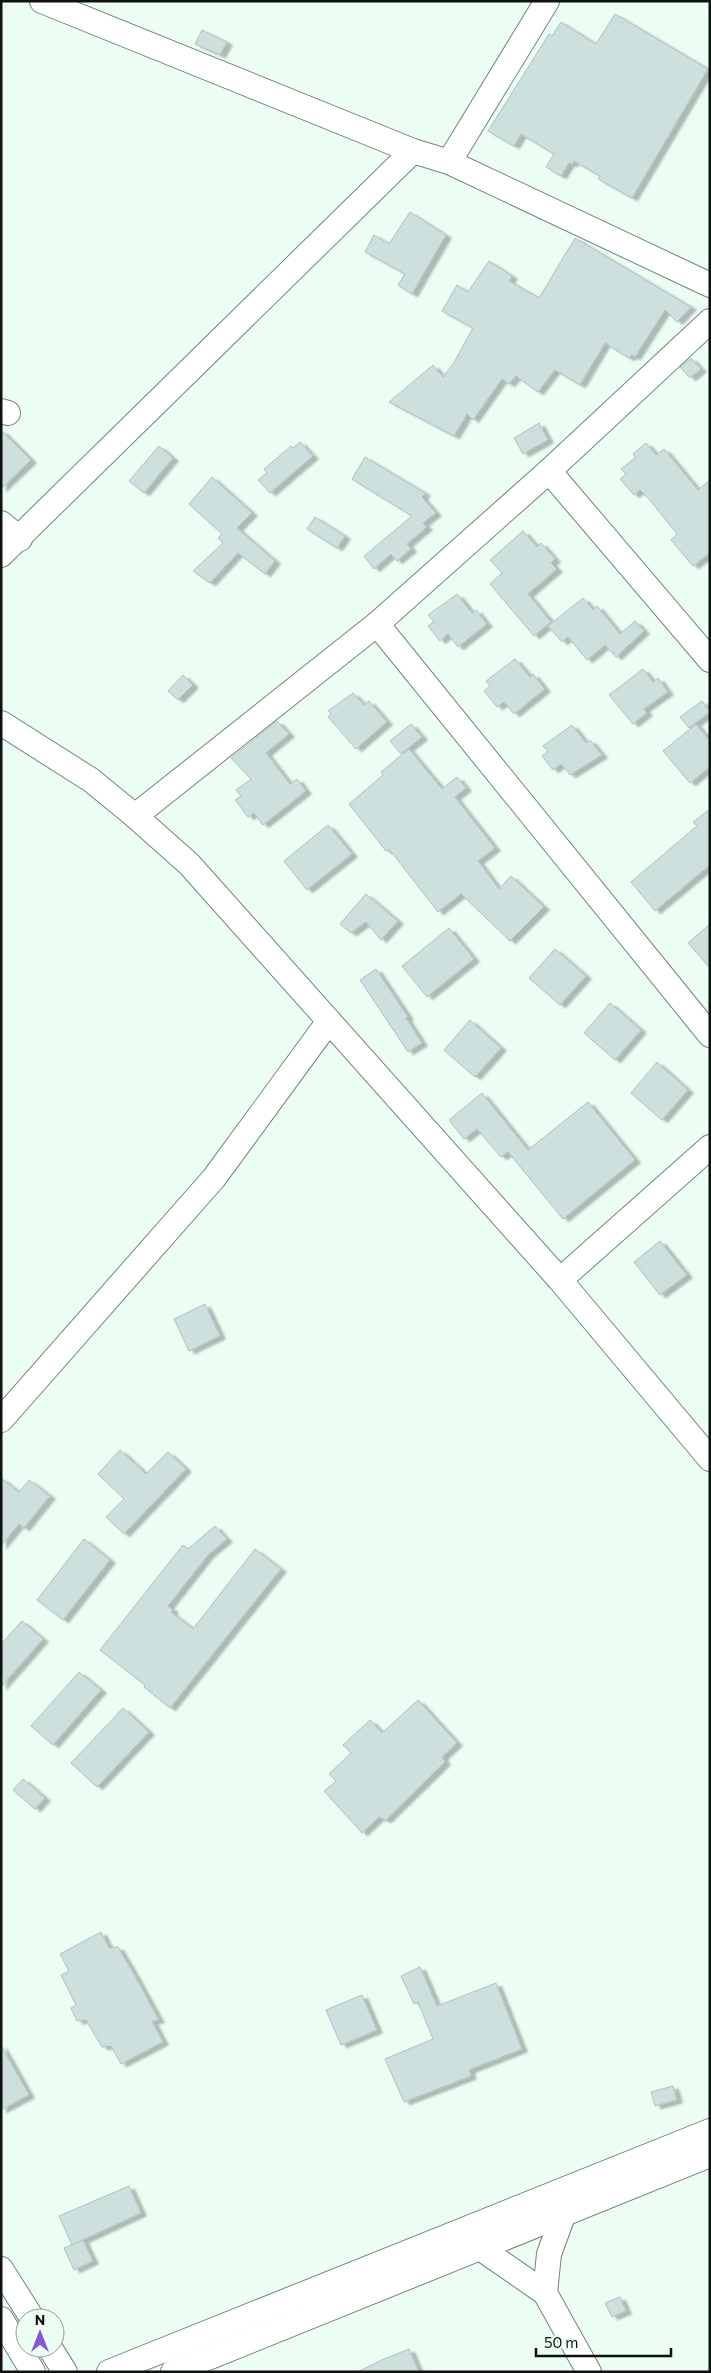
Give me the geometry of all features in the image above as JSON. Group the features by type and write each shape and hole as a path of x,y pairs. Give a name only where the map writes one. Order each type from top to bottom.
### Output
{"street":[{"path":"42,1 413,151 450,162 710,285"},
{"path":"450,162 547,1"},
{"path":"1,555 20,539 413,151"},
{"path":"135,816 377,624 549,471 710,321"},
{"path":"549,471 710,660"},
{"path":"1,523 20,539"},
{"path":"377,624 710,1035"},
{"path":"1,723 90,780 135,816 189,864 560,1280 710,1459"},
{"path":"1,1420 214,1178 329,1021"},
{"path":"560,1280 710,1147"},
{"path":"109,2372 710,2131"},
{"path":"173,2372 710,2155"},
{"path":"545,2294 549,2254 564,2213"},
{"path":"480,2248 545,2294 589,2372"},
{"path":"1,2269 26,2308"},
{"path":"1,2319 33,2372"},
{"path":"56,2358 65,2372"}],"building":[{"path":"615,14 708,69 632,198 598,179 600,176 574,161 572,164 569,163 561,176 546,167 554,154 521,134 514,146 488,131 549,34 552,36 561,22 596,44"},
{"path":"202,30 227,42 220,55 195,44"},
{"path":"410,212 446,235 412,294 398,285 405,274 365,252 374,235 389,244"},
{"path":"575,238 691,307 677,322 665,310 635,357 632,355 629,358 605,343 580,385 555,370 538,392 516,376 509,384 502,379 473,420 467,414 454,436 389,402 433,365 443,377 453,364 473,328 442,311 457,285 468,292 489,261 512,276 509,281 539,298"},
{"path":"691,358 701,369 690,378 680,367"},
{"path":"539,423 548,440 523,454 514,438"},
{"path":"1,430 31,460 1,489"},
{"path":"300,442 313,456 270,493 258,480 267,473 264,469 291,446 293,448"},
{"path":"646,443 656,455 664,449 698,490 710,480 710,553 693,566 671,540 677,534 649,499 640,490 634,495 620,479 626,474 621,469 636,457 633,454"},
{"path":"159,446 173,458 144,493 129,481"},
{"path":"365,457 425,493 422,497 436,513 423,523 427,527 407,544 411,549 397,561 391,554 374,569 364,556 412,516 352,479"},
{"path":"212,477 252,513 237,528 275,561 265,574 238,553 210,583 193,571 223,543 218,538 222,534 189,504"},
{"path":"315,517 345,536 337,548 307,529"},
{"path":"523,531 537,547 541,543 555,559 551,563 557,569 528,594 551,622 534,636 490,584 502,573 490,560"},
{"path":"457,594 472,613 476,610 487,624 458,647 448,634 440,641 428,626 434,622 428,615"},
{"path":"583,598 593,610 597,606 620,634 635,621 644,631 616,657 605,645 587,660 568,637 562,642 548,626"},
{"path":"515,659 530,677 533,674 545,689 514,714 504,702 497,707 484,691 490,686 486,681"},
{"path":"643,669 653,682 658,678 668,692 644,709 647,713 633,724 609,695"},
{"path":"183,675 193,685 178,700 168,691"},
{"path":"353,693 364,705 369,701 387,722 356,749 328,717 331,714 328,711"},
{"path":"702,701 710,712 689,728 680,717"},
{"path":"277,721 289,734 266,753 290,784 297,779 306,791 263,825 254,813 248,817 235,800 241,796 236,790 251,779 231,758"},
{"path":"411,724 422,737 401,754 390,741"},
{"path":"696,724 710,741 710,767 690,783 663,751"},
{"path":"572,725 586,743 590,740 602,755 570,775 561,764 553,770 542,756 548,751 543,746"},
{"path":"409,749 442,789 457,777 466,788 455,797 495,848 478,861 499,889 511,876 544,907 510,941 461,894 438,912 389,849 386,851 349,804 383,775 381,772"},
{"path":"710,809 710,865 655,911 631,882 697,826 693,822"},
{"path":"328,825 352,854 307,890 284,861"},
{"path":"366,894 398,921 381,940 366,922 351,933 340,924"},
{"path":"710,924 710,968 688,943"},
{"path":"449,928 474,959 427,997 402,966"},
{"path":"555,949 586,976 560,1005 529,978"},
{"path":"376,969 408,1017 406,1018 422,1043 408,1052 360,980"},
{"path":"610,1003 641,1030 615,1060 584,1033"},
{"path":"470,1020 501,1048 475,1077 444,1050"},
{"path":"657,1062 688,1090 662,1120 631,1093"},
{"path":"482,1093 528,1150 588,1102 635,1160 563,1219 508,1152 501,1157 477,1129 464,1139 449,1120"},
{"path":"660,1241 687,1275 660,1295 634,1262"},
{"path":"205,1304 220,1336 189,1351 174,1319"},
{"path":"120,1450 146,1474 168,1452 186,1469 124,1534 106,1517 124,1499 98,1474"},
{"path":"1,1478 19,1492 29,1480 50,1496 24,1528 19,1524 1,1546"},
{"path":"215,1526 227,1539 208,1555 168,1606 173,1610 171,1612 193,1629 255,1549 281,1569 170,1708 144,1687 145,1685 100,1650 183,1545 188,1549"},
{"path":"84,1539 110,1560 63,1620 37,1600"},
{"path":"22,1621 43,1639 1,1687 1,1644"},
{"path":"79,1672 101,1690 53,1745 31,1726"},
{"path":"418,1700 457,1743 442,1757 445,1762 386,1820 379,1817 362,1833 324,1791 336,1781 329,1774 351,1753 343,1745 370,1720 382,1733"},
{"path":"123,1708 149,1732 97,1787 71,1763"},
{"path":"23,1779 45,1798 35,1809 13,1790"},
{"path":"101,1932 109,1948 118,1947 135,1976 159,2020 152,2021 163,2042 121,2064 111,2046 102,2047 86,2020 77,2021 71,2008 76,2005 61,1975 69,1971 60,1954"},
{"path":"420,1967 437,2006 496,1983 522,2049 469,2070 471,2076 404,2102 385,2059 433,2039 418,2002 414,2004 401,1976"},
{"path":"362,1995 377,2030 341,2045 326,2010"},
{"path":"1,2045 29,2095 1,2110"},
{"path":"673,2086 677,2100 655,2106 651,2092"},
{"path":"129,2186 141,2213 72,2245 59,2216"},
{"path":"83,2240 93,2261 74,2270 64,2248"},
{"path":"620,2297 626,2311 612,2317 605,2303"},
{"path":"409,2349 419,2372 357,2372 384,2359"}]}
